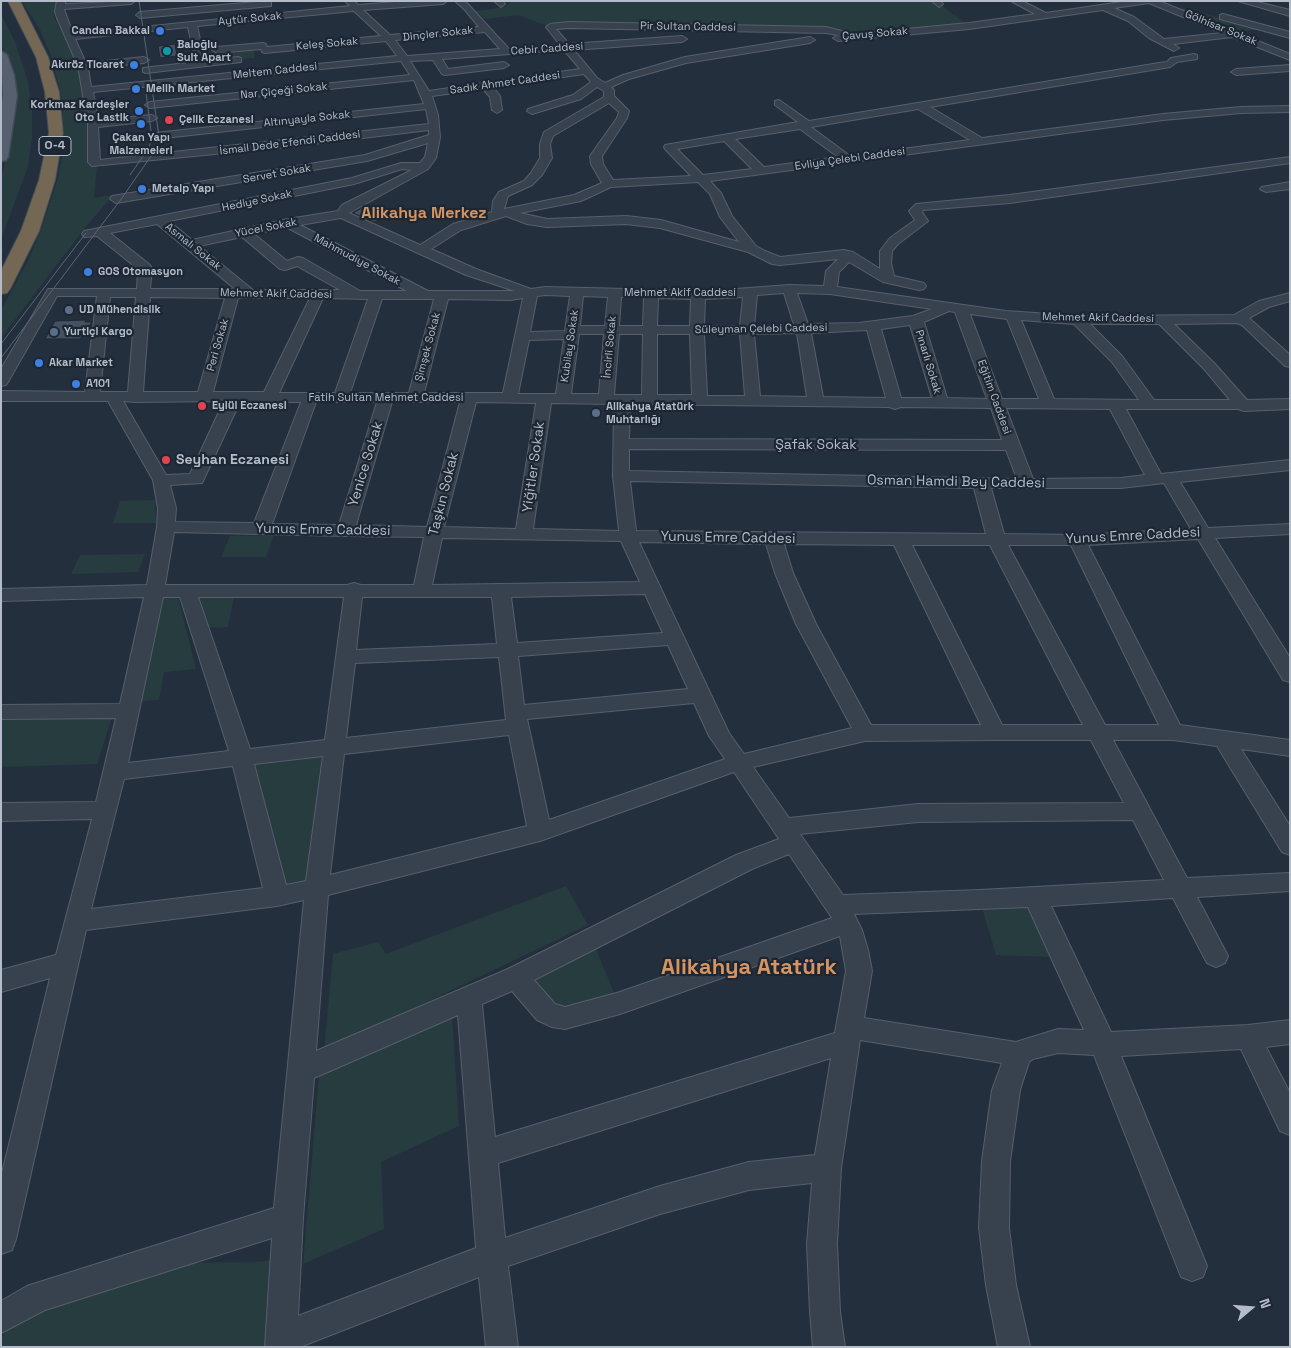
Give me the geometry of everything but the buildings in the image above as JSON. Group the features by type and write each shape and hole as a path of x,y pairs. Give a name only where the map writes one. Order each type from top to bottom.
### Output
{"highway":[{"name":"O-4","path":"1,258 21,214 34,178 41,146 42,121 39,94 29,58 2,1"},
{"name":"O-4","path":"1,289 30,231 50,170 56,133 52,92 42,57 14,1"}],"main road":[{"path":"1,55 8,75 10,96 1,157"}],"street":[{"path":"131,1 60,4 61,18 83,66 93,124 152,118"},
{"name":"Aytür Sokak","path":"69,37 192,25 263,51 303,18 354,6 416,7 429,2 443,1"},
{"path":"459,1 468,8 507,52"},
{"path":"1015,1 1046,16"},
{"path":"752,248 726,217 718,197 698,179 669,147 1170,64 1174,60 1194,57 1162,42 1131,19 1083,1"},
{"name":"Çavuş Sokak","path":"532,111 540,104 577,97 597,83 626,77 695,47 768,46 1046,16 1150,1"},
{"name":"Gölhisar Sokak","path":"1150,1 1290,56"},
{"path":"1162,1 1290,35"},
{"path":"1242,1 1290,13"},
{"path":"249,3 277,96"},
{"path":"140,15 204,5 277,3"},
{"path":"354,6 389,39 417,77 421,91 430,106 435,131 430,158 424,167 346,208 342,214 471,272 522,289 531,294 510,398"},
{"path":"192,25 201,64"},
{"name":"Pir Sultan Caddesi","path":"567,47 550,27 569,25 826,30 852,36"},
{"path":"689,27 695,47"},
{"path":"435,29 458,56"},
{"name":"Dinçler Sokak","path":"389,39 435,29 486,29"},
{"path":"744,29 768,46"},
{"path":"1162,42 1271,30"},
{"name":"Keleş Sokak","path":"263,51 315,41 389,39"},
{"path":"567,47 597,83 624,111 622,118 596,156 597,164 609,184"},
{"name":"Cebir Caddesi","path":"405,59 567,47 695,47"},
{"path":"198,52 263,51"},
{"path":"83,66 201,64 263,51"},
{"name":"Meltem Caddesi","path":"87,90 263,51 405,59"},
{"path":"543,60 573,56"},
{"path":"436,57 445,72 514,63"},
{"path":"1236,72 1290,68"},
{"path":"553,76 577,97"},
{"name":"Sadık Ahmet Caddesi","path":"421,91 520,85 553,76 597,83"},
{"name":"Nar Çiçeği Sokak","path":"150,105 216,102 277,96 328,86 417,77"},
{"path":"626,77 597,83 548,134 545,144 546,158 536,175 528,183 503,194 498,201 502,213 531,221 548,229 626,220 661,224 752,248 768,258 776,260 832,253 848,255 878,275 920,286"},
{"path":"328,86 335,107"},
{"path":"486,86 496,98 497,110"},
{"path":"779,103 848,159"},
{"name":"Altınyayla Sokak","path":"155,136 221,125 289,129 335,107 430,106"},
{"path":"921,106 980,142"},
{"name":"Evliya Çelebi Caddesi","path":"422,249 457,228 502,213 577,198 609,184 698,179 1163,118 1251,109 1290,109"},
{"name":"İsmail Dede Efendi Caddesi","path":"93,124 94,162 96,164 145,160 181,164 253,148 289,129 349,149 435,131"},
{"name":"Servet Sokak","path":"116,199 293,171 349,149 374,156 435,131"},
{"path":"727,138 761,171"},
{"path":"253,148 253,178"},
{"path":"888,279 885,263 886,251 894,241 923,220 915,211 920,207 1010,199 1290,160"},
{"path":"165,219 170,204 183,189 181,164"},
{"name":"Hediye Sokak","path":"144,293 144,268 93,232 364,179 401,166 424,167"},
{"path":"293,171 312,189"},
{"path":"1266,189 1290,185"},
{"name":"Yücel Sokak","path":"191,244 288,223 342,214"},
{"name":"Asmalı Sokak","path":"165,219 191,244 249,293"},
{"name":"Mahmudiye Sokak","path":"288,223 427,296"},
{"path":"244,232 285,266 298,261 359,296"},
{"path":"830,290 833,271 848,255"},
{"path":"789,289 803,329 816,402"},
{"name":"Mehmet Akif Caddesi","path":"1,382 53,292 233,292 359,296 511,296 545,291 698,294 750,293 789,289 830,290 1012,315 1078,320 1237,319"},
{"name":"Peri Sokak","path":"204,397 233,292"},
{"path":"1,1239 76,922 115,772 155,591 166,527 167,508 161,480 113,396 104,293"},
{"path":"113,396 144,293"},
{"name":"Kubilay Sokak","path":"563,399 577,293"},
{"name":"İncirli Sokak","path":"615,293 612,330 614,400 628,537 720,736 842,914 856,950 859,971 827,1168 822,1244 825,1312 829,1347"},
{"path":"750,293 747,330 753,401"},
{"path":"650,401 651,294"},
{"path":"698,294 697,330 700,401"},
{"path":"269,397 318,295"},
{"path":"341,398 376,296"},
{"name":"Şimşek Sokak","path":"415,398 442,296"},
{"path":"1237,319 1264,304 1290,297"},
{"name":"Süleyman Çelebi Caddesi","path":"522,336 612,330 747,330 873,326 916,320 955,308"},
{"name":"Eğitim Caddesi","path":"955,308 997,405 1026,484"},
{"path":"1012,315 1049,404"},
{"path":"1162,319 1210,367 1244,406"},
{"path":"1237,319 1247,322 1287,358"},
{"name":"Pınarlı Sokak","path":"916,320 941,404"},
{"path":"1078,320 1117,359 1150,405"},
{"path":"873,326 894,404"},
{"name":"Fatih Sultan Mehmet Caddesi","path":"1,396 510,398 894,404 1288,407"},
{"path":"161,480 196,479 234,397"},
{"path":"261,529 310,398"},
{"name":"Yenice Sokak","path":"346,531 386,398"},
{"name":"Taşkın Sokak","path":"422,590 434,532 468,398"},
{"name":"Yiğitler Sokak","path":"524,534 544,399"},
{"path":"1116,405 1162,478 1202,533 1290,675"},
{"name":"Şafak Sokak","path":"620,444 1012,445"},
{"name":"Osman Hamdi Bey Caddesi","path":"621,476 1026,484 1121,483 1290,465"},
{"path":"981,483 996,539 1216,956"},
{"name":"Yunus Emre Caddesi","path":"166,527 628,537 901,540 1077,540 1290,529"},
{"path":"773,539 784,573 806,624 865,733"},
{"path":"901,540 995,733"},
{"path":"1077,540 1174,732"},
{"path":"2,595 155,591 651,588"},
{"path":"354,589 317,888 288,1218 282,1342 492,1257 660,1200 771,1172 827,1168"},
{"path":"501,590 517,719 540,832"},
{"path":"187,591 242,758 277,896"},
{"path":"347,657 507,650 676,638"},
{"path":"115,772 334,747 517,719 700,695"},
{"path":"1,712 128,711"},
{"path":"76,922 277,896 317,888 540,832 737,763 865,733 1174,732 1290,748"},
{"path":"1224,739 1290,846"},
{"path":"1,812 104,810"},
{"path":"302,1070 518,977 744,862 788,835 877,816 918,813 1139,811"},
{"path":"518,977 534,1000 546,1012 552,1016 565,1018 620,1003 842,914 1035,896 1290,882"},
{"path":"1035,896 1103,1044 1192,1266"},
{"path":"1,981 67,962"},
{"path":"469,998 502,1347"},
{"path":"483,1154 848,1034 1018,1054 1027,1049 1058,1042 1103,1044 1248,1037 1290,1032"},
{"path":"1248,1037 1290,1122"},
{"path":"1014,1347 1001,1285 994,1219 997,1152 1006,1090 1018,1054"},
{"path":"1,1318 38,1297 288,1218"}],"green space":[{"path":"22,1 57,1 54,17 80,66 90,124 90,163 97,166 94,198 113,195 84,229 1,338 1,310 27,263 41,230 58,179 64,144 62,98 51,56 40,30"},
{"path":"506,1 936,1 969,26 852,36 840,32 550,27 518,15 485,19 475,11 506,7 509,3"},
{"path":"1156,2 1203,13 1263,29 1237,32"},
{"path":"1,14 15,42 28,81 32,108 32,138 28,167 1,239 1,178 12,135 15,98 11,63 1,45"},
{"path":"253,48 255,58 207,62 205,53"},
{"path":"155,500 156,523 113,523 120,501"},
{"path":"274,535 266,557 221,557 230,536"},
{"path":"145,554 138,572 71,574 80,555"},
{"path":"195,596 234,596 228,627 205,628"},
{"path":"162,597 178,597 196,669 164,672 159,700 136,702"},
{"path":"112,717 97,764 1,767 1,719"},
{"path":"323,756 310,884 282,888 250,763"},
{"path":"566,886 588,925 324,1051 333,954 378,942 386,954"},
{"path":"1028,905 1053,957 996,955 982,908"},
{"path":"594,944 615,995 560,1011 532,980"},
{"path":"452,1013 459,1126 381,1162 384,1229 303,1264 319,1075"},
{"path":"276,1260 269,1347 1,1347 1,1340 8,1324 58,1303 178,1263"}],"tram line":[{"path":"1,358 122,198 160,143 139,1"},
{"path":"130,175 148,149 152,139 145,85"},
{"path":"1,344 86,233"}],"place":[{"name":"Candan Bakkal","path":"160,31"},
{"name":"Baloğlu Suit Apart","path":"167,51"},
{"name":"Akıröz Ticaret","path":"134,65"},
{"name":"Melih Market","path":"136,89"},
{"name":"Korkmaz Kardeşler Oto Lastik","path":"139,111"},
{"name":"Çelik Eczanesi","path":"169,120"},
{"name":"Çakan Yapı Malzemeleri","path":"141,124"},
{"name":"Metalp Yapı","path":"142,189"},
{"name":"GOS Otomasyon","path":"88,272"},
{"name":"UD Mühendislik","path":"69,310"},
{"name":"Yurtiçi Kargo","path":"54,332"},
{"name":"Akar Market","path":"39,363"},
{"name":"A101","path":"76,384"},
{"name":"Eylül Eczanesi","path":"202,406"},
{"name":"Alikahya Atatürk Muhtarlığı","path":"596,413"},
{"name":"Seyhan Eczanesi","path":"166,460"}],"district":[{"name":"Alikahya Merkez","path":"424,214"},
{"name":"Alikahya Atatürk","path":"749,968"}]}
